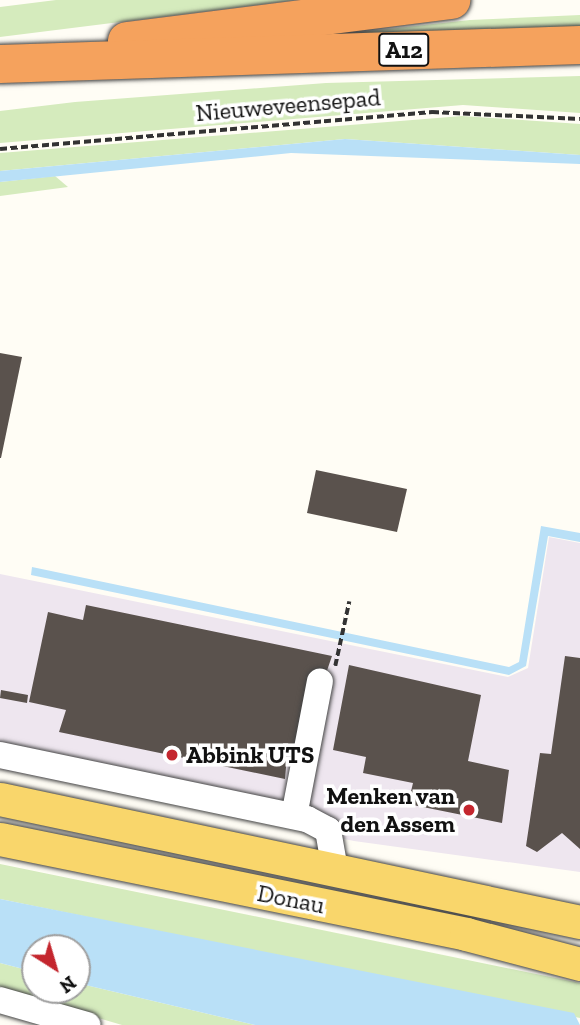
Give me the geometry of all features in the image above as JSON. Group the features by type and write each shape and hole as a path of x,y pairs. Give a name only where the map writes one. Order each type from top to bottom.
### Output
{"highway":[{"name":"A12","path":"0,63 225,24 451,0"},
{"name":"A12","path":"0,63 580,44"}],"main road":[{"name":"Donau","path":"0,799 580,922"},
{"name":"Donau","path":"0,839 466,934 580,964"}],"street":[{"path":"294,816 320,681"},
{"name":"Donau","path":"0,755 294,816 328,830 335,868"},
{"path":"0,1000 87,1025"}],"path":[{"name":"Nieuweveensepad","path":"0,149 432,112 580,119"},
{"path":"340,645 349,602"}],"shaded area":[{"path":"549,537 580,543 580,872 354,841 0,769 0,574 508,677 528,668"}],"green space":[{"path":"56,0 295,0 0,37 0,7"},
{"path":"580,15 580,32 297,39 470,20"},
{"path":"580,76 580,113 463,105 0,143 0,111 75,102 326,83"},
{"path":"462,116 580,124 580,155 345,139 0,171 0,153"},
{"path":"55,176 68,187 0,196 0,182"},
{"path":"0,864 580,983 580,1018 0,899"},
{"path":"0,963 21,968 21,995 0,989"},
{"path":"91,986 255,1025 122,1025 51,1004 91,1004"}],"water":[{"path":"345,139 580,155 580,164 291,153 0,182 0,171"},
{"path":"541,526 580,533 580,542 548,536 526,666 509,675 31,575 32,567 509,667 519,662"},
{"path":"0,899 574,1013 580,1025 255,1025 91,986 91,934 21,934 21,968 0,963"}],"building":[{"path":"0,353 22,357 1,458 0,458"},
{"path":"316,470 407,489 397,532 307,513"},
{"path":"86,605 332,656 297,758 287,756 285,779 59,732 66,710 29,702 48,612 83,620"},
{"path":"565,656 580,658 580,849 562,833 537,852 526,846 540,753 551,754"},
{"path":"349,665 481,695 468,761 509,770 502,823 408,804 413,783 363,773 366,757 333,750"},
{"path":"1,690 28,695 27,703 0,698"}],"place":[{"name":"Abbink UTS","path":"172,755"},
{"name":"Menken van den Assem","path":"469,810"}]}
